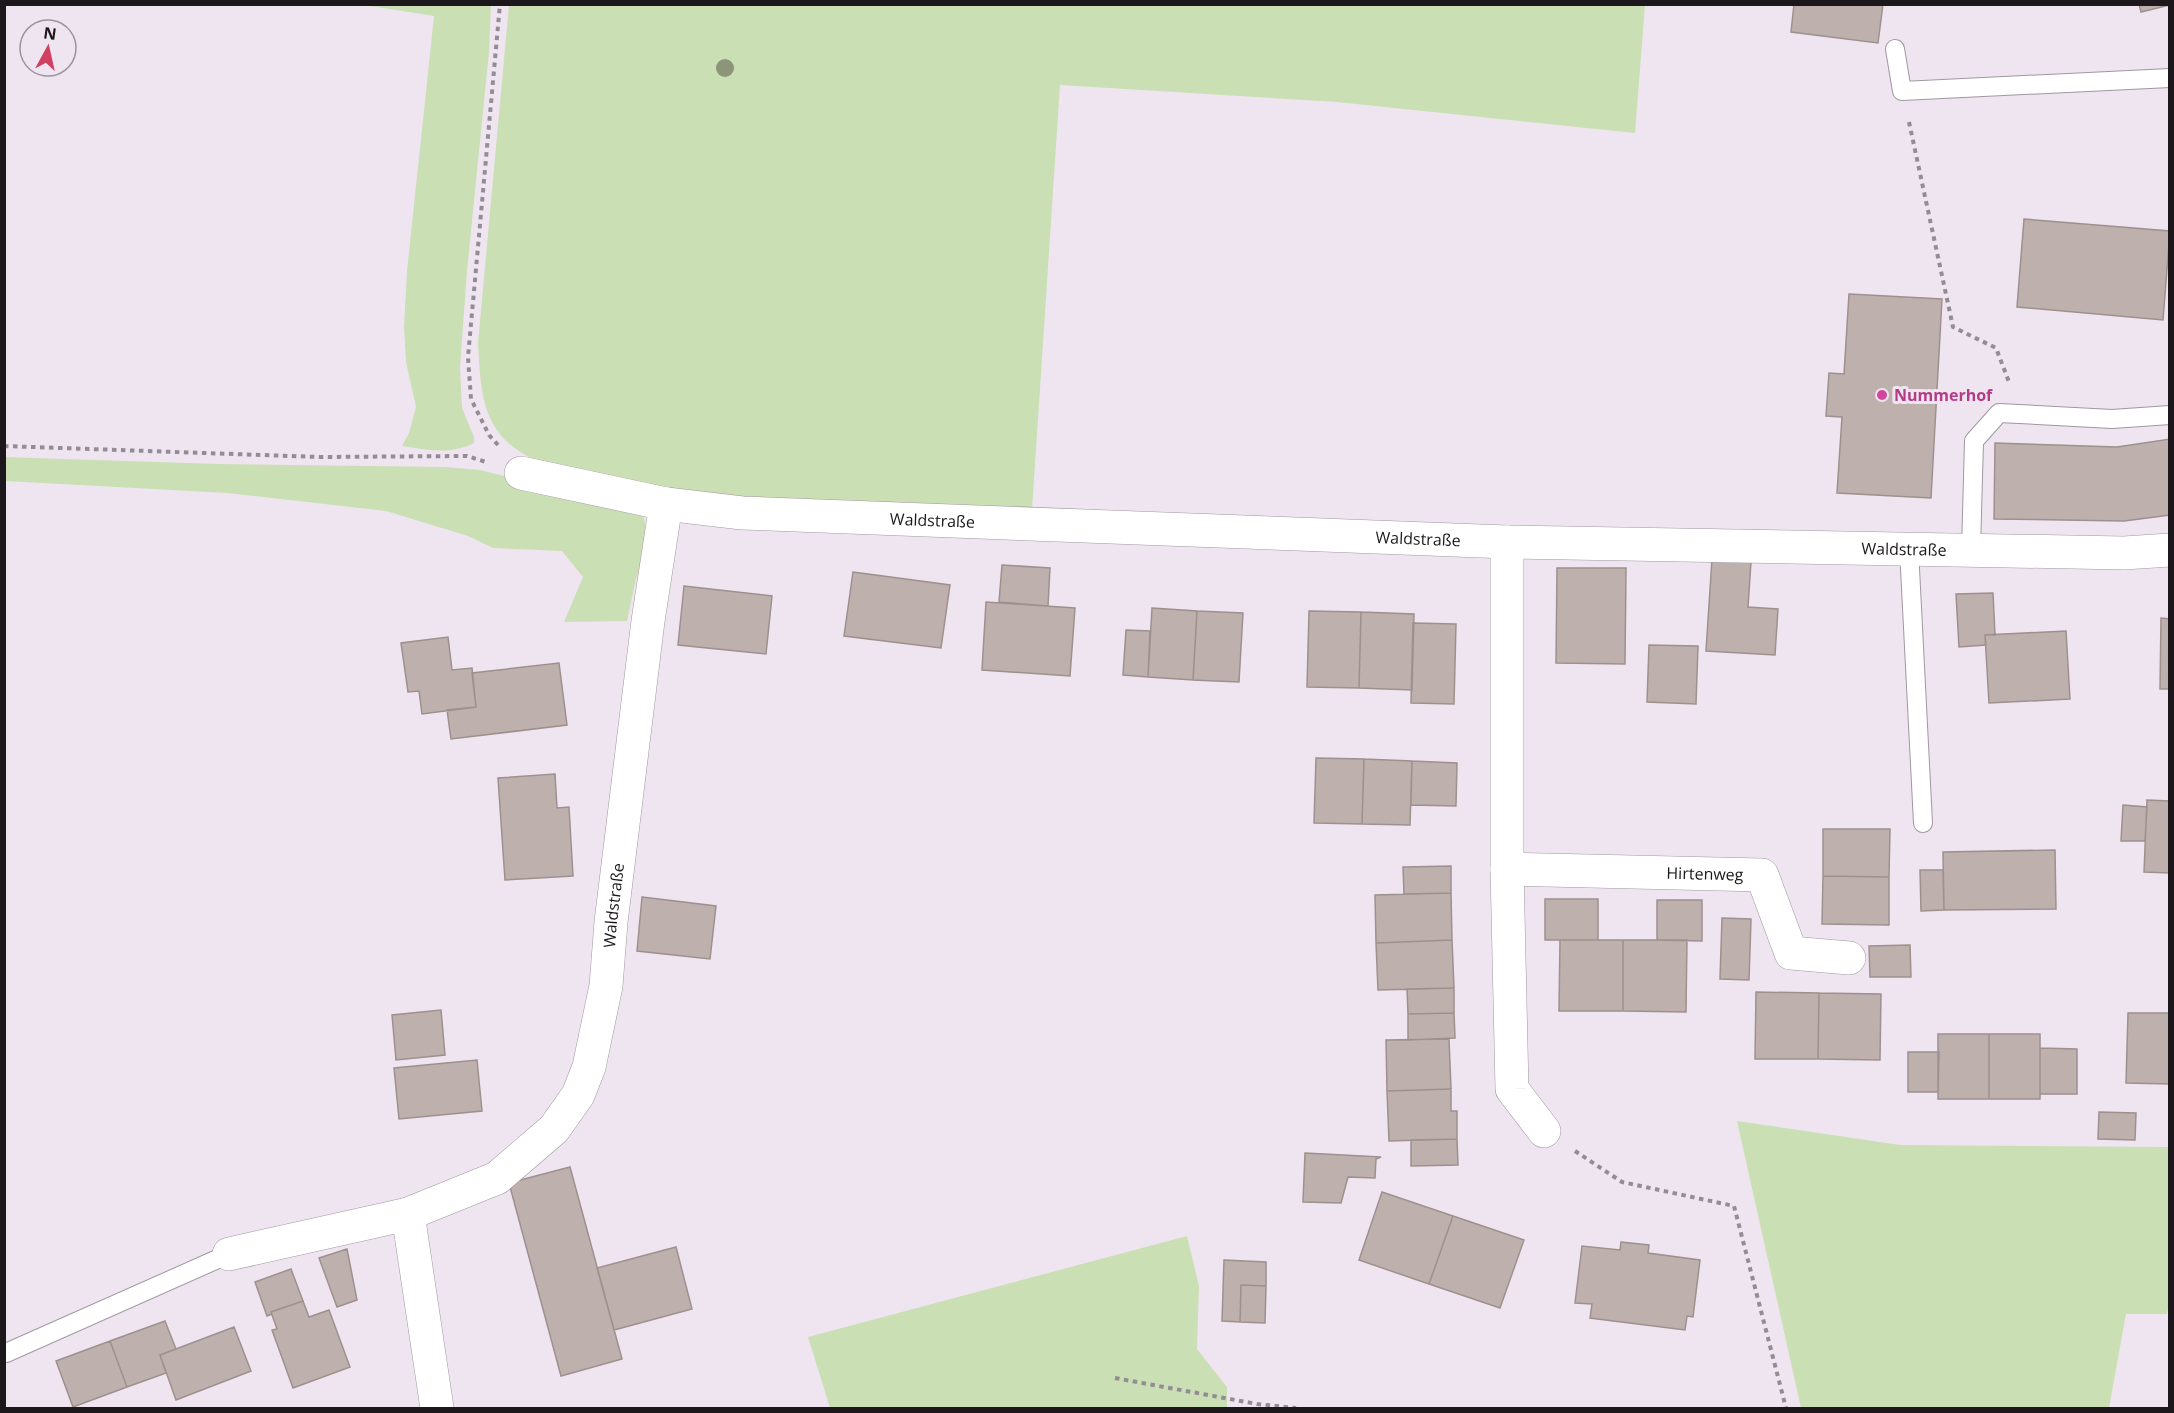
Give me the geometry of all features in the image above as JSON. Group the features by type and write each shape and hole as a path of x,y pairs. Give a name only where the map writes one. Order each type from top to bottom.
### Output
{"street":[{"name":"Waldstraße","path":"521,473 666,504 754,514 1507,542 2124,553 2169,550"},
{"name":"Waldstraße","path":"229,1254 408,1214 497,1178 554,1129 578,1095 589,1067 606,986 611,922 647,632 666,504"},
{"path":"1507,542 1507,869 1512,1089 1544,1131"},
{"name":"Hirtenweg","path":"1507,869 1762,875 1791,953 1849,958"},
{"path":"408,1214 437,1408"}],"lane":[{"path":"1895,49 1902,90 2169,78"},
{"path":"1971,550 1974,441 1999,413 2112,419 2169,415"},
{"path":"1909,549 1923,823"},
{"path":"6,1353 229,1254"}],"path":[{"path":"500,4 468,357 471,399 489,435 521,473"},
{"path":"1902,90 1953,327 1996,348 2021,414"},
{"path":"4,446 319,457 467,456 521,473"},
{"path":"1544,1131 1622,1182 1734,1206 1786,1408"},
{"path":"1114,1378 1257,1404 1296,1408"}],"green space":[{"path":"364,5 491,5 489,52 467,271 460,367 462,408 474,437 474,443 457,449 439,450 402,446 409,433 416,407 406,362 404,327 407,271 434,16"},
{"path":"509,5 1645,5 1635,133 1337,102 1060,85 1032,510 703,495 542,463 522,453 508,442 497,430 484,400 478,343"},
{"path":"4,457 219,464 446,467 480,470 639,510 644,518 648,541 636,579 627,621 564,622 583,577 562,551 493,548 468,536 386,511 227,493 5,481"},
{"path":"1737,1121 1900,1145 2169,1147 2170,1299 2167,1314 2126,1314 2109,1408 1801,1408"},
{"path":"1187,1236 1199,1286 1197,1349 1227,1387 1227,1408 830,1408 808,1337"}],"building":[{"path":"1794,4 1883,4 1878,43 1791,32"},
{"path":"2139,4 2170,4 2170,5 2141,12"},
{"path":"2024,219 2170,231 2163,320 2017,307"},
{"name":"Nummerhof","path":"1849,294 1942,299 1931,498 1837,493 1842,417 1826,416 1829,373 1844,374"},
{"name":"Nummerhof","path":"2170,439 2170,515 2124,521 1994,519 1995,443 2117,447"},
{"path":"1712,559 1751,562 1748,607 1778,609 1775,655 1706,651"},
{"path":"1002,565 1050,568 1048,606 999,602"},
{"path":"1557,568 1626,568 1625,664 1556,663"},
{"path":"853,572 950,585 941,648 844,636"},
{"path":"684,586 772,596 766,654 678,645"},
{"path":"1993,593 1995,635 1985,635 1986,645 1959,647 1956,594"},
{"path":"986,602 1075,608 1070,676 982,670"},
{"path":"1152,608 1197,611 1193,680 1148,677"},
{"path":"1197,611 1243,613 1239,682 1193,680"},
{"path":"1309,611 1361,612 1359,688 1307,687"},
{"path":"1361,612 1414,614 1412,690 1359,688"},
{"path":"2161,618 2170,619 2170,689 2160,689"},
{"path":"1413,623 1456,624 1454,704 1411,703"},
{"path":"1126,630 1150,631 1148,677 1123,675"},
{"path":"2066,631 2070,699 1989,703 1985,635"},
{"path":"448,637 452,670 472,668 476,707 422,714 419,691 408,692 401,643"},
{"path":"1649,645 1698,646 1696,704 1647,702"},
{"path":"559,663 567,725 451,739 447,710 476,707 472,673"},
{"path":"1316,758 1364,759 1362,824 1314,823"},
{"path":"1364,759 1412,761 1410,825 1362,824"},
{"path":"1412,761 1457,763 1456,806 1411,805"},
{"path":"555,774 557,808 569,807 573,876 505,880 498,778"},
{"path":"2147,800 2170,801 2170,873 2144,872"},
{"path":"2123,805 2147,807 2145,841 2121,841"},
{"path":"1823,829 1890,829 1889,877 1823,876"},
{"path":"2055,850 2056,909 1944,910 1943,852"},
{"path":"1451,866 1451,893 1404,894 1403,867"},
{"path":"1920,870 1943,870 1944,910 1921,911"},
{"path":"1823,876 1889,877 1889,925 1822,924"},
{"path":"1451,893 1452,940 1376,943 1375,895"},
{"path":"642,897 716,906 710,959 637,951"},
{"path":"1545,899 1598,899 1598,940 1545,940"},
{"path":"1657,900 1702,900 1702,941 1657,940"},
{"path":"1722,918 1751,919 1749,980 1720,979"},
{"path":"1452,940 1454,988 1378,990 1376,943"},
{"path":"1560,940 1623,940 1623,1011 1559,1011"},
{"path":"1623,940 1687,940 1686,1012 1623,1011"},
{"path":"1910,945 1911,977 1870,977 1869,946"},
{"path":"1454,988 1454,1013 1408,1014 1407,989"},
{"path":"1756,992 1819,993 1818,1059 1755,1059"},
{"path":"1819,993 1881,994 1880,1060 1818,1059"},
{"path":"441,1010 445,1055 396,1060 392,1015"},
{"path":"1454,1013 1455,1038 1408,1040 1408,1014"},
{"path":"2128,1013 2170,1013 2170,1084 2126,1083"},
{"path":"1938,1034 1989,1034 1989,1099 1938,1099"},
{"path":"1989,1034 2040,1034 2040,1099 1989,1099"},
{"path":"1449,1039 1451,1089 1387,1091 1386,1040"},
{"path":"2040,1048 2077,1049 2077,1094 2040,1094"},
{"path":"1908,1052 1939,1052 1938,1092 1908,1092"},
{"path":"477,1060 482,1111 399,1119 394,1068"},
{"path":"1451,1089 1451,1111 1457,1111 1457,1139 1389,1141 1387,1091"},
{"path":"2099,1112 2136,1113 2135,1140 2098,1139"},
{"path":"1457,1139 1458,1165 1411,1166 1411,1140"},
{"path":"1305,1153 1381,1157 1376,1159 1375,1178 1348,1177 1341,1203 1303,1202"},
{"path":"570,1167 622,1359 561,1376 509,1183"},
{"path":"1382,1192 1453,1216 1429,1284 1359,1260"},
{"path":"1453,1216 1524,1240 1500,1308 1429,1284"},
{"path":"1621,1242 1649,1245 1648,1253 1700,1260 1693,1317 1687,1316 1685,1330 1590,1318 1592,1304 1575,1303 1582,1246 1620,1250"},
{"path":"676,1247 692,1309 614,1330 597,1268"},
{"path":"347,1249 357,1300 337,1307 319,1258"},
{"path":"1224,1260 1266,1262 1266,1286 1241,1285 1240,1322 1222,1321"},
{"path":"291,1269 303,1301 271,1312 272,1314 267,1316 255,1282"},
{"path":"1241,1285 1266,1286 1265,1323 1240,1322"},
{"path":"303,1301 309,1317 329,1310 350,1367 293,1388 272,1330 277,1329 271,1312"},
{"path":"165,1321 176,1349 160,1355 166,1373 127,1387 110,1341"},
{"path":"234,1327 251,1371 176,1400 160,1355"},
{"path":"110,1341 127,1387 73,1407 56,1361"}],"place":[{"name":"Nummerhof","path":"1882,395"}]}
